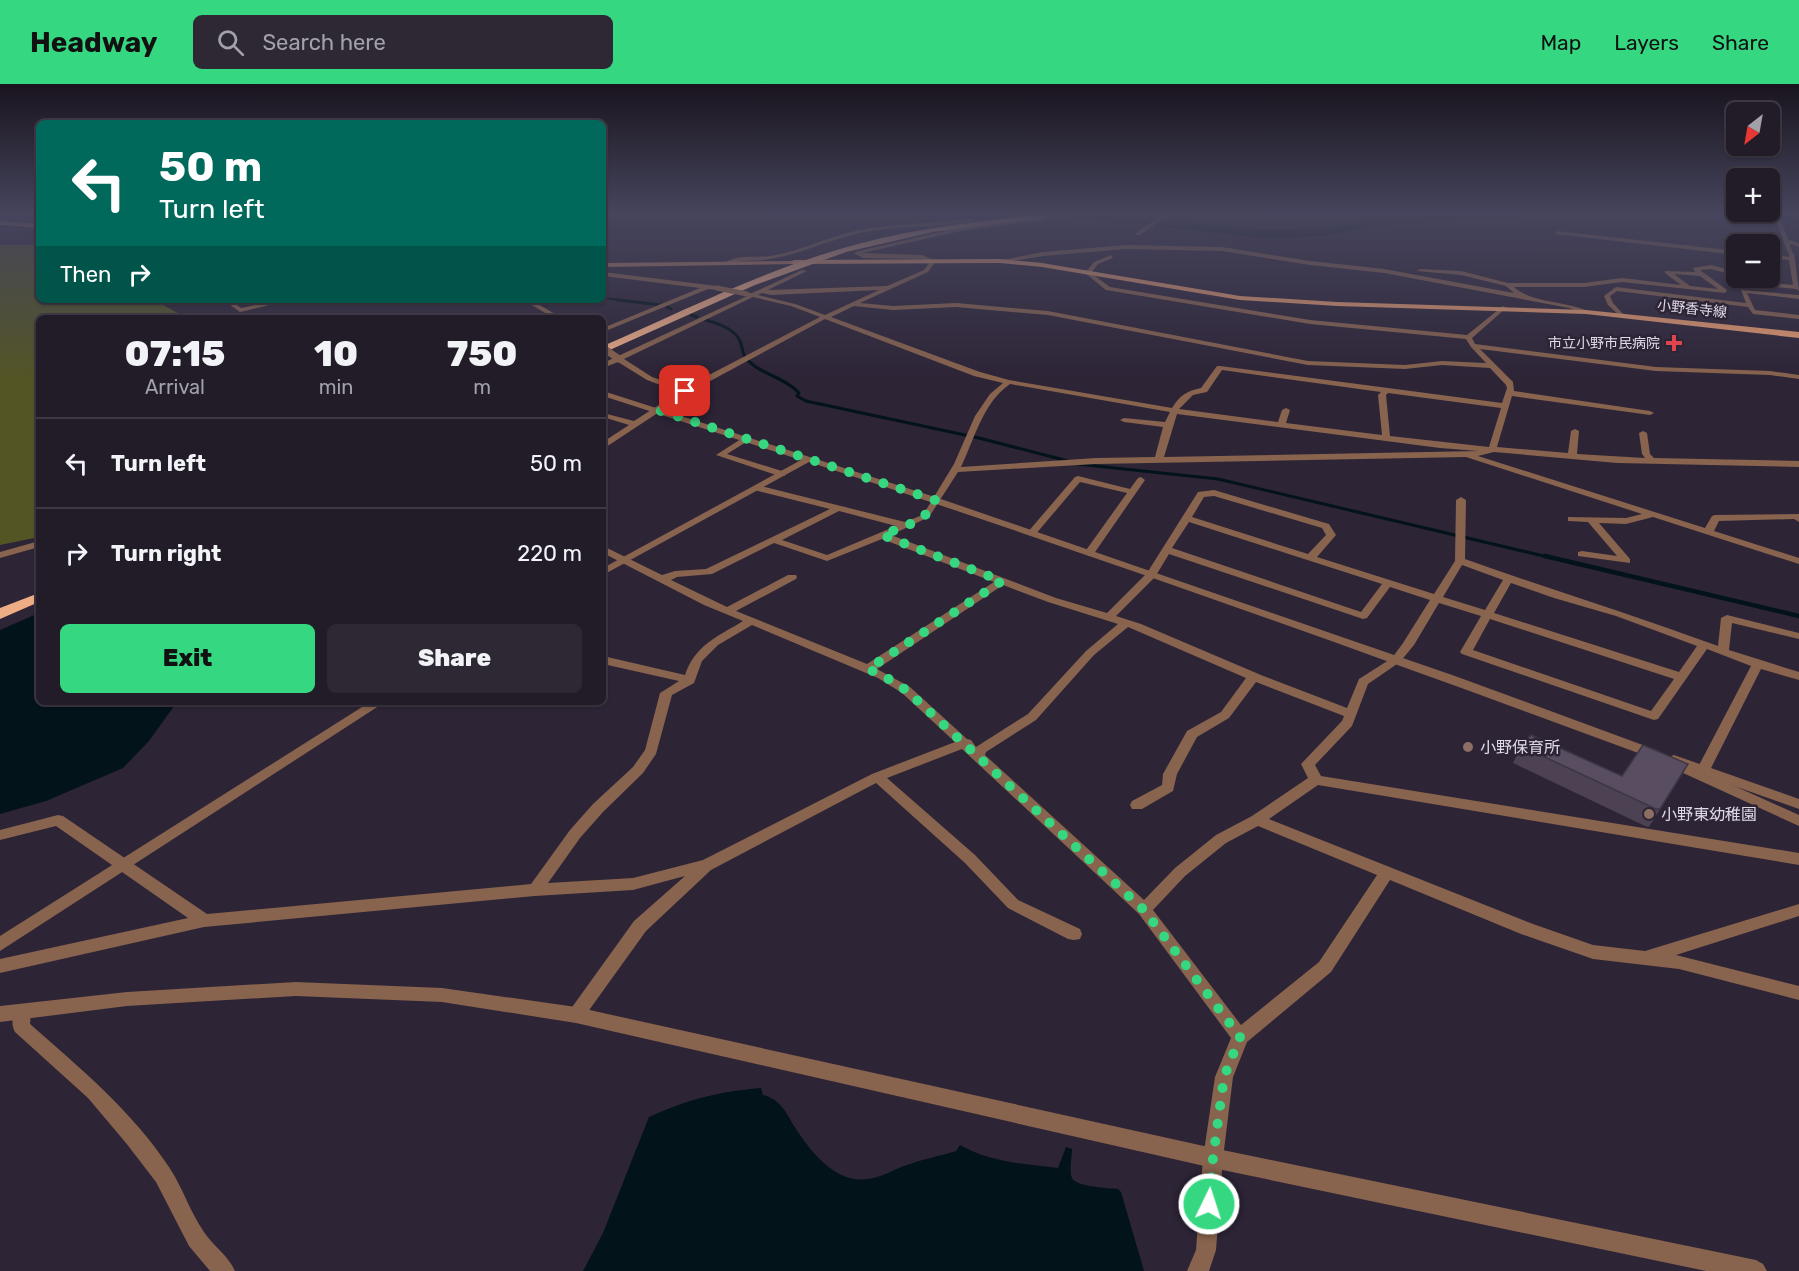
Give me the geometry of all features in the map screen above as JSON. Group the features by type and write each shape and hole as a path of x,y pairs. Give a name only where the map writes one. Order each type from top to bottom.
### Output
{"highway":[{"path":"606,342 781,267"},
{"path":"606,348 801,267"},
{"path":"0,604 36,588"},
{"path":"0,614 36,598"}],"main road":[{"name":"小野香寺線","path":"1048,267 1240,298 1337,304 1586,312 1799,335"}],"street":[{"path":"606,365 750,294 761,291 802,267"},
{"path":"606,444 685,391 825,317 926,272 929,267"},
{"path":"1094,267 1091,273 1088,273 1101,285 1114,291 1310,322 1468,337 1503,308"},
{"path":"1350,267 1571,306 1586,312"},
{"path":"1708,267 1695,269 1725,291"},
{"path":"1780,285 1798,287 1794,267"},
{"path":"1398,274 1407,270 1461,273 1508,285 1584,285 1622,280 1799,297"},
{"path":"1688,288 1667,272 1701,274"},
{"path":"606,274 750,294 825,317 944,364 1009,382 1176,411 1440,445 1652,461 1799,464"},
{"path":"1508,285 1522,297"},
{"path":"606,329 708,287"},
{"path":"761,291 771,293 893,288"},
{"path":"1621,315 1610,304 1607,297 1616,289 1750,306"},
{"path":"1743,291 1753,312 1799,317"},
{"path":"230,303 240,310 273,303"},
{"path":"532,303 554,315"},
{"path":"853,305 893,308 956,305 1048,313 1308,363 1394,367 1442,363 1493,366"},
{"path":"1468,337 1473,346 1510,384 1510,393 1492,449"},
{"path":"1473,346 1656,369 1770,373 1799,377"},
{"path":"606,351 637,374 685,391"},
{"path":"1534,353 1537,365"},
{"path":"1159,460 1167,425 1176,411 1189,394 1204,390 1220,368 1505,406"},
{"path":"774,540 827,558 932,512 935,500 960,460 962,449 984,409 1001,386 1009,382"},
{"path":"1385,391 1382,395 1386,438"},
{"path":"1510,393 1650,413"},
{"path":"606,394 1032,533 1799,804"},
{"path":"1281,425 1286,410"},
{"path":"606,416 635,424"},
{"path":"1125,420 1167,425"},
{"path":"1572,456 1575,431"},
{"path":"1643,433 1646,454 1652,461"},
{"path":"747,439 720,455 782,474"},
{"path":"1440,445 1465,455 1799,561"},
{"path":"954,470 1095,461 1465,455 1492,449"},
{"path":"606,570 810,459"},
{"path":"1032,533 1078,479 1133,492"},
{"path":"1089,553 1142,480"},
{"path":"757,488 905,525"},
{"path":"1110,616 1151,575 1201,494 1214,493 1326,526 1331,535 1310,558"},
{"path":"1316,780 1308,764 1348,723 1363,682 1396,660 1408,645 1460,561 1461,500"},
{"path":"663,579 675,574 708,572 839,508"},
{"path":"1571,519 1626,521 1652,515"},
{"path":"1708,533 1715,518 1796,516 1799,519"},
{"path":"1186,518 1681,677"},
{"path":"1582,554 1626,561 1591,520"},
{"path":"882,535 1052,600 1127,622 1254,677 1351,714"},
{"path":"0,555 36,545"},
{"path":"1167,550 1363,616 1388,583"},
{"path":"606,551 727,611 882,675 906,690 978,754 1144,910 1240,1037"},
{"path":"1460,561 1620,614 1758,664 1799,676"},
{"path":"727,611 792,577"},
{"path":"1509,578 1466,652 1654,716 1704,645"},
{"path":"868,669 1002,581"},
{"path":"1723,651 1726,618 1799,636"},
{"path":"535,890 582,825 638,770 651,751 666,693 690,680 696,660 714,643 750,621"},
{"path":"978,754 981,749 1032,717 1090,653 1127,622"},
{"path":"606,661 690,680"},
{"path":"1703,771 1758,664"},
{"path":"1137,805 1168,788 1170,774 1192,734 1225,715 1254,677"},
{"path":"0,944 374,705"},
{"path":"0,966 204,921 535,890 633,884 707,865 878,777 966,743"},
{"path":"1651,753 1799,821"},
{"path":"878,777 970,859 1013,904 1074,934"},
{"path":"1144,910 1180,872 1221,839 1257,820 1316,780 1799,859"},
{"path":"0,835 58,820 204,921"},
{"path":"1257,820 1527,929 1593,952 1679,962 1799,993"},
{"path":"576,1015 640,926 707,865"},
{"path":"1198,1271 1206,1250 1213,1158 1224,1077 1240,1037 1325,967 1387,872"},
{"path":"1643,958 1799,910"},
{"path":"0,1014 127,999 296,989 442,995 576,1015 1213,1158 1756,1271"},
{"path":"22,1013 21,1028 52,1053 93,1092 157,1167 196,1239 224,1271"}],"green space":[{"path":"0,267 36,267 36,303 160,303 182,315 36,315 36,538 0,545"}],"shaded area":[{"path":"36,614 36,705 174,706 149,741 123,768 46,801 0,814 0,630"},
{"path":"761,1088 763,1095 782,1107 801,1137 828,1167 851,1178 877,1177 913,1163 956,1151 960,1145 995,1159 1058,1168 1066,1147 1072,1149 1071,1172 1075,1181 1093,1187 1118,1189 1121,1192 1144,1271 583,1271 603,1233 649,1117 704,1097"}],"building":[{"path":"1531,735 1622,776 1643,745 1688,764 1660,809 1656,809 1521,746"}],"waterway":[{"path":"606,298 631,301"},
{"path":"618,300 661,305"},
{"path":"667,307 671,309"},
{"path":"691,315 697,317"},
{"path":"703,319 732,331 739,339 744,355 750,363 786,383 799,393 797,396 806,401 979,438 1068,461"},
{"path":"1077,464 1218,479 1552,558"},
{"path":"1545,556 1799,616"}],"place":[{"name":"市立小野市民病院","path":"1674,343"},
{"name":"小野保育所","path":"1468,747"},
{"name":"小野東幼稚園","path":"1649,814"}],"route":[{"path":"685,391 658,410 935,500 932,512 923,518 882,535 1002,581 868,669 906,690 978,754 1144,910 1240,1037 1224,1077 1209,1204"}]}
